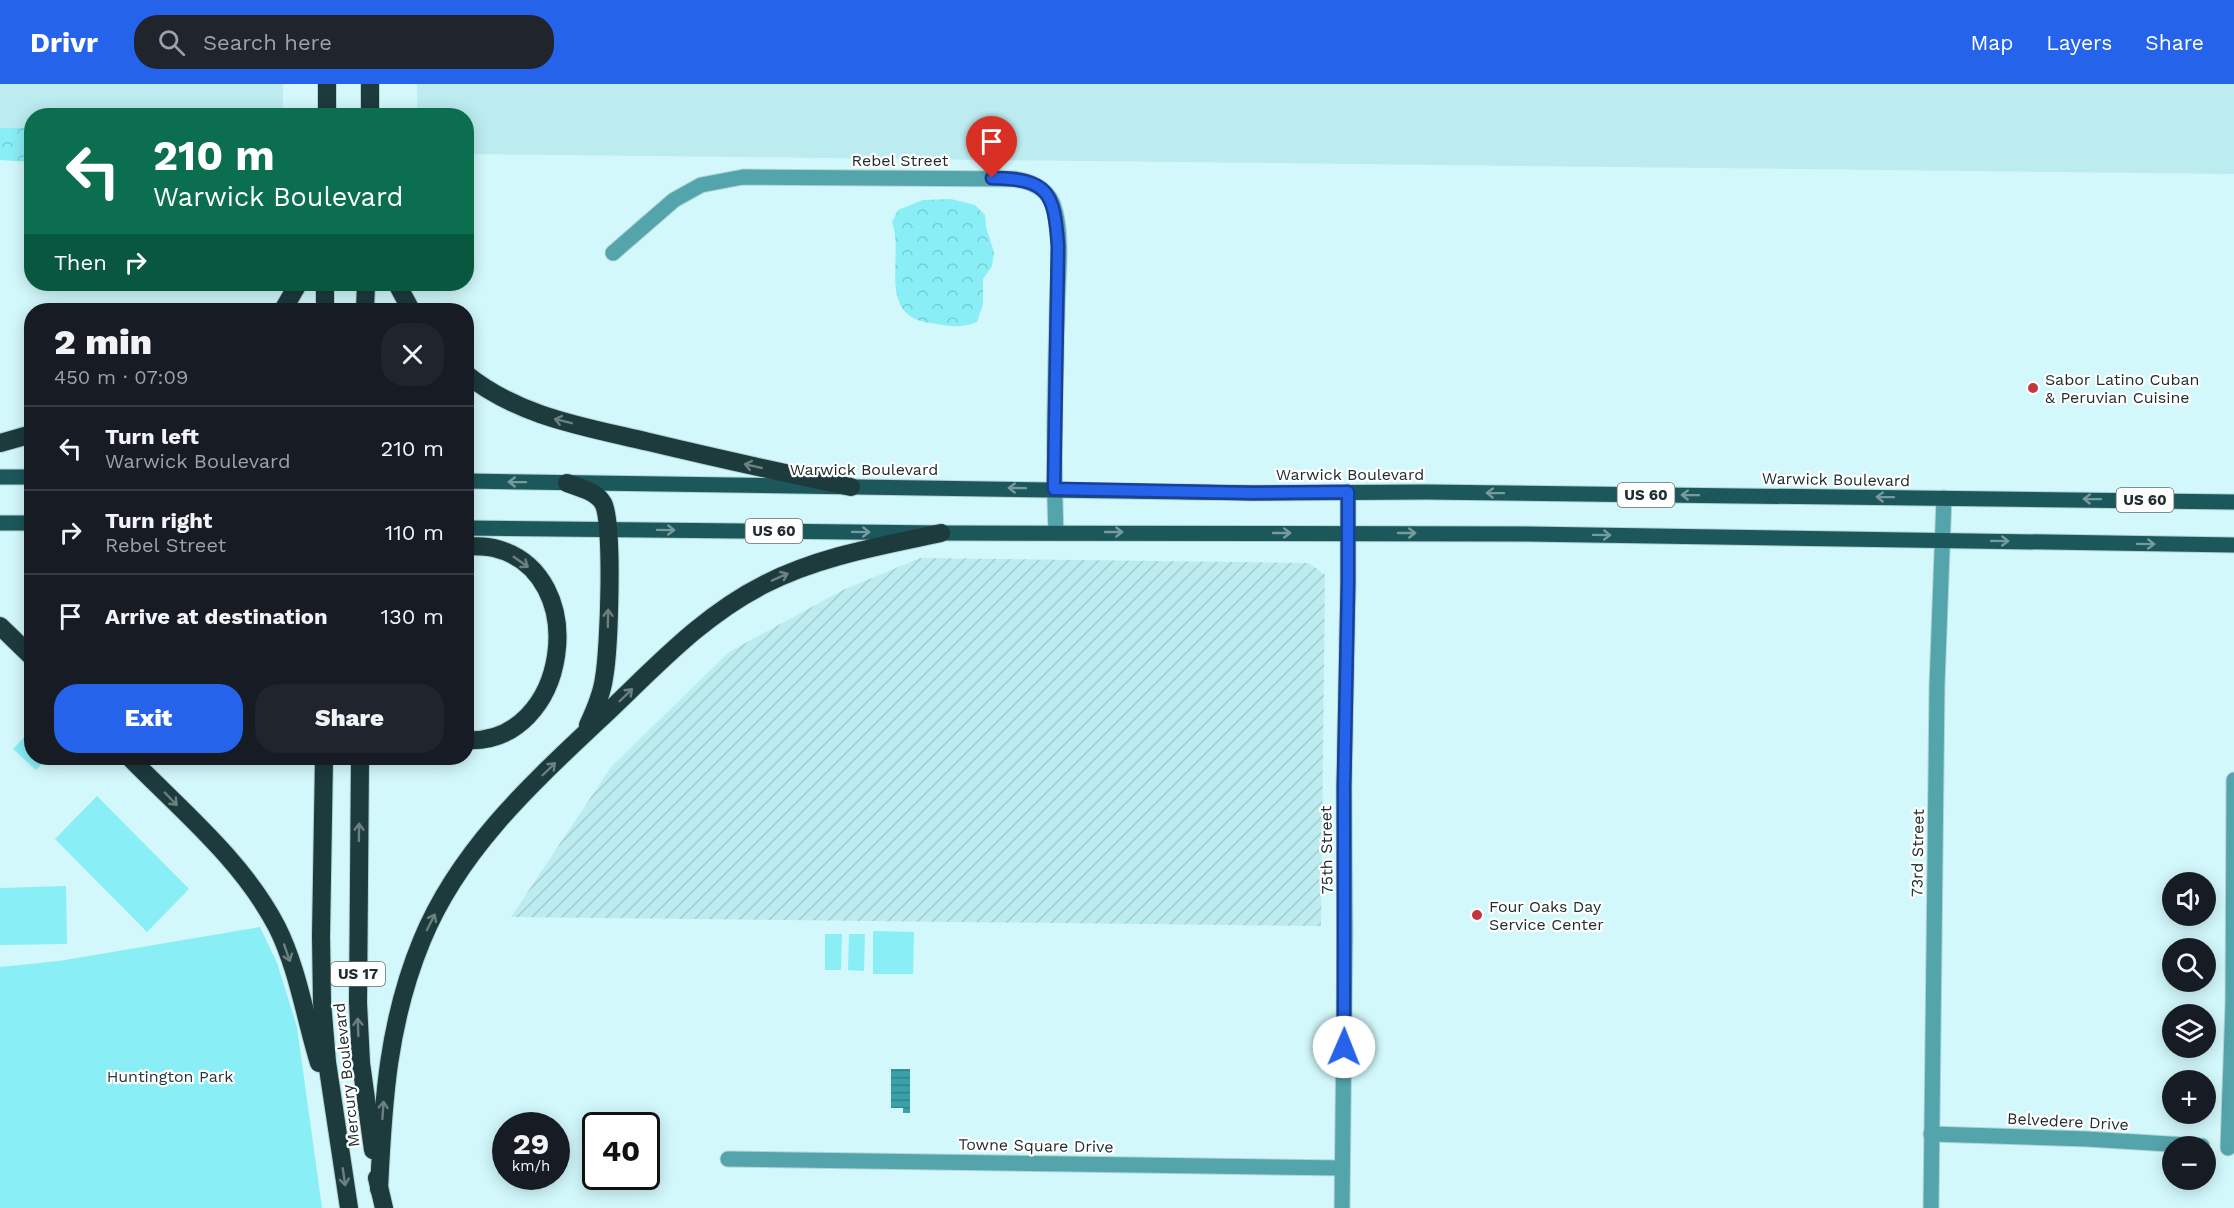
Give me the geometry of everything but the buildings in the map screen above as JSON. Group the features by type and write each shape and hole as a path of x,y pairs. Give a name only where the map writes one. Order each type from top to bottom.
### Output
{"highway":[{"path":"327,84 327,108"},
{"path":"370,84 370,108"},
{"path":"474,380 509,402 558,421 851,488"},
{"path":"0,443 24,436"},
{"path":"567,483 595,494 601,500 605,507 608,529 608,624 604,678 598,703 584,735"},
{"path":"379,1189 383,1107 389,1054 403,993 423,937 452,882 479,843 518,798 705,621 738,599 805,566 941,533"},
{"path":"474,547 495,548 529,566 549,593 558,633 557,660 552,677 534,710 503,734 474,740"},
{"path":"0,626 24,649"},
{"path":"137,765 221,850 265,906 285,946 333,1105"},
{"name":"Mercury Boulevard","path":"324,765 322,968 326,1052 349,1208"},
{"name":"Mercury Boulevard","path":"360,765 359,1037 379,1189 384,1208"}],"main road":[{"path":"0,477 24,477"},
{"name":"Warwick Boulevard","path":"474,481 1253,493 1348,492 2234,502"},
{"path":"0,523 24,523"},
{"name":"US 60","path":"474,528 941,533 1348,532 2234,545"}],"street":[{"name":"Rebel Street","path":"613,253 674,200 701,185 722,181 755,177 1016,179 1029,181 1041,188 1050,198 1055,211 1058,246 1054,489 1056,532"},
{"name":"75th Street","path":"1342,1208 1348,492"},
{"name":"73rd Street","path":"1931,1208 1936,684 1944,498"},
{"path":"2231,1148 2234,780"},
{"name":"Belvedere Drive","path":"1931,1134 2162,1143"},
{"name":"Belvedere Drive","path":"2216,1147 2231,1148"},
{"name":"Towne Square Drive","path":"728,1159 1342,1168"}],"shaded area":[{"path":"0,84 283,84 283,108 24,108 24,128 0,128"},
{"path":"417,84 2234,84 2234,174 474,154 474,108 417,108"},
{"path":"920,558 1309,563 1325,575 1321,926 511,917 611,767 729,652 843,590"},
{"path":"891,1069 910,1069 910,1113 903,1113 903,1108 891,1108"}],"green space":[{"path":"0,128 24,128 24,162 0,160"},
{"path":"951,199 975,205 985,215 986,227 994,252 992,266 983,279 983,304 977,322 960,326 931,323 914,318 903,309 897,297 895,283 896,251 892,222 898,210 923,200"},
{"path":"24,737 24,759 13,749"},
{"path":"31,765 41,765 36,770"},
{"path":"97,796 189,889 147,932 55,839"},
{"path":"66,886 67,944 0,945 0,888"},
{"name":"Huntington Park","path":"260,927 277,963 297,1027 322,1208 0,1208 0,967 59,961"},
{"path":"873,931 914,932 913,974 873,974"},
{"path":"825,934 842,934 841,970 825,970"},
{"path":"849,934 865,934 864,971 848,970"}],"place":[{"name":"Sabor Latino Cuban & Peruvian Cuisine","path":"2033,388"},
{"name":"Four Oaks Day Service Center","path":"1477,915"}],"route":[{"path":"992,178 1029,181 1041,188 1050,198 1055,211 1058,246 1054,489 1253,493 1348,492 1344,787 1344,1047"}]}
